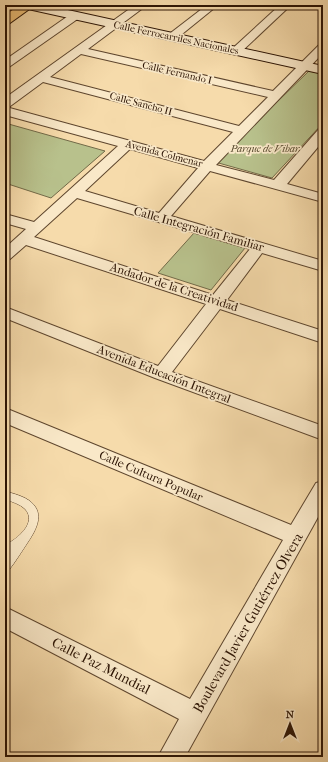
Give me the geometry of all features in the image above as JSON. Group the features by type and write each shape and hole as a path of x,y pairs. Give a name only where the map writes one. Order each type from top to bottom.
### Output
{"main road":[{"path":"5,20 28,5"}],"street":[{"name":"Calle Ferrocarriles Nacionales","path":"28,5 323,70"},
{"path":"5,104 142,5"},
{"path":"172,37 213,5"},
{"path":"236,51 286,5"},
{"path":"5,65 75,16"},
{"path":"162,218 205,168 323,47"},
{"name":"Calle Fernando I","path":"78,50 275,95"},
{"name":"Calle Sancho II","path":"40,78 241,130"},
{"name":"Avenida Colmenar","path":"5,111 205,168 323,204"},
{"name":"Avenida Colmenar","path":"5,118 125,146"},
{"path":"278,185 323,133"},
{"path":"5,256 125,146"},
{"name":"Avenida Colmenar","path":"205,168 278,185 323,198"},
{"name":"Calle Integración Familiar","path":"74,192 323,266"},
{"path":"5,218 36,227"},
{"name":"Andador de la Creatividad","path":"24,239 218,301 323,337"},
{"path":"162,374 259,247"},
{"name":"Avenida Educación Integral","path":"5,312 162,374 323,433"},
{"name":"Calle Cultura Popular","path":"5,415 297,537"},
{"name":"Boulevard Javier Gutiérrez Olvera","path":"171,757 323,489"},
{"name":"Calle Paz Mundial","path":"5,617 196,714"}],"lane":[{"path":"5,495 24,503 31,508 33,518 31,529 5,567"},
{"path":"5,550 25,539"}],"green space":[{"name":"Parque de Vibar","path":"309,71 323,74 323,123 272,178 215,162"},
{"path":"5,123 105,151 51,198 5,183"},
{"path":"194,233 245,248 211,290 158,273"}]}
